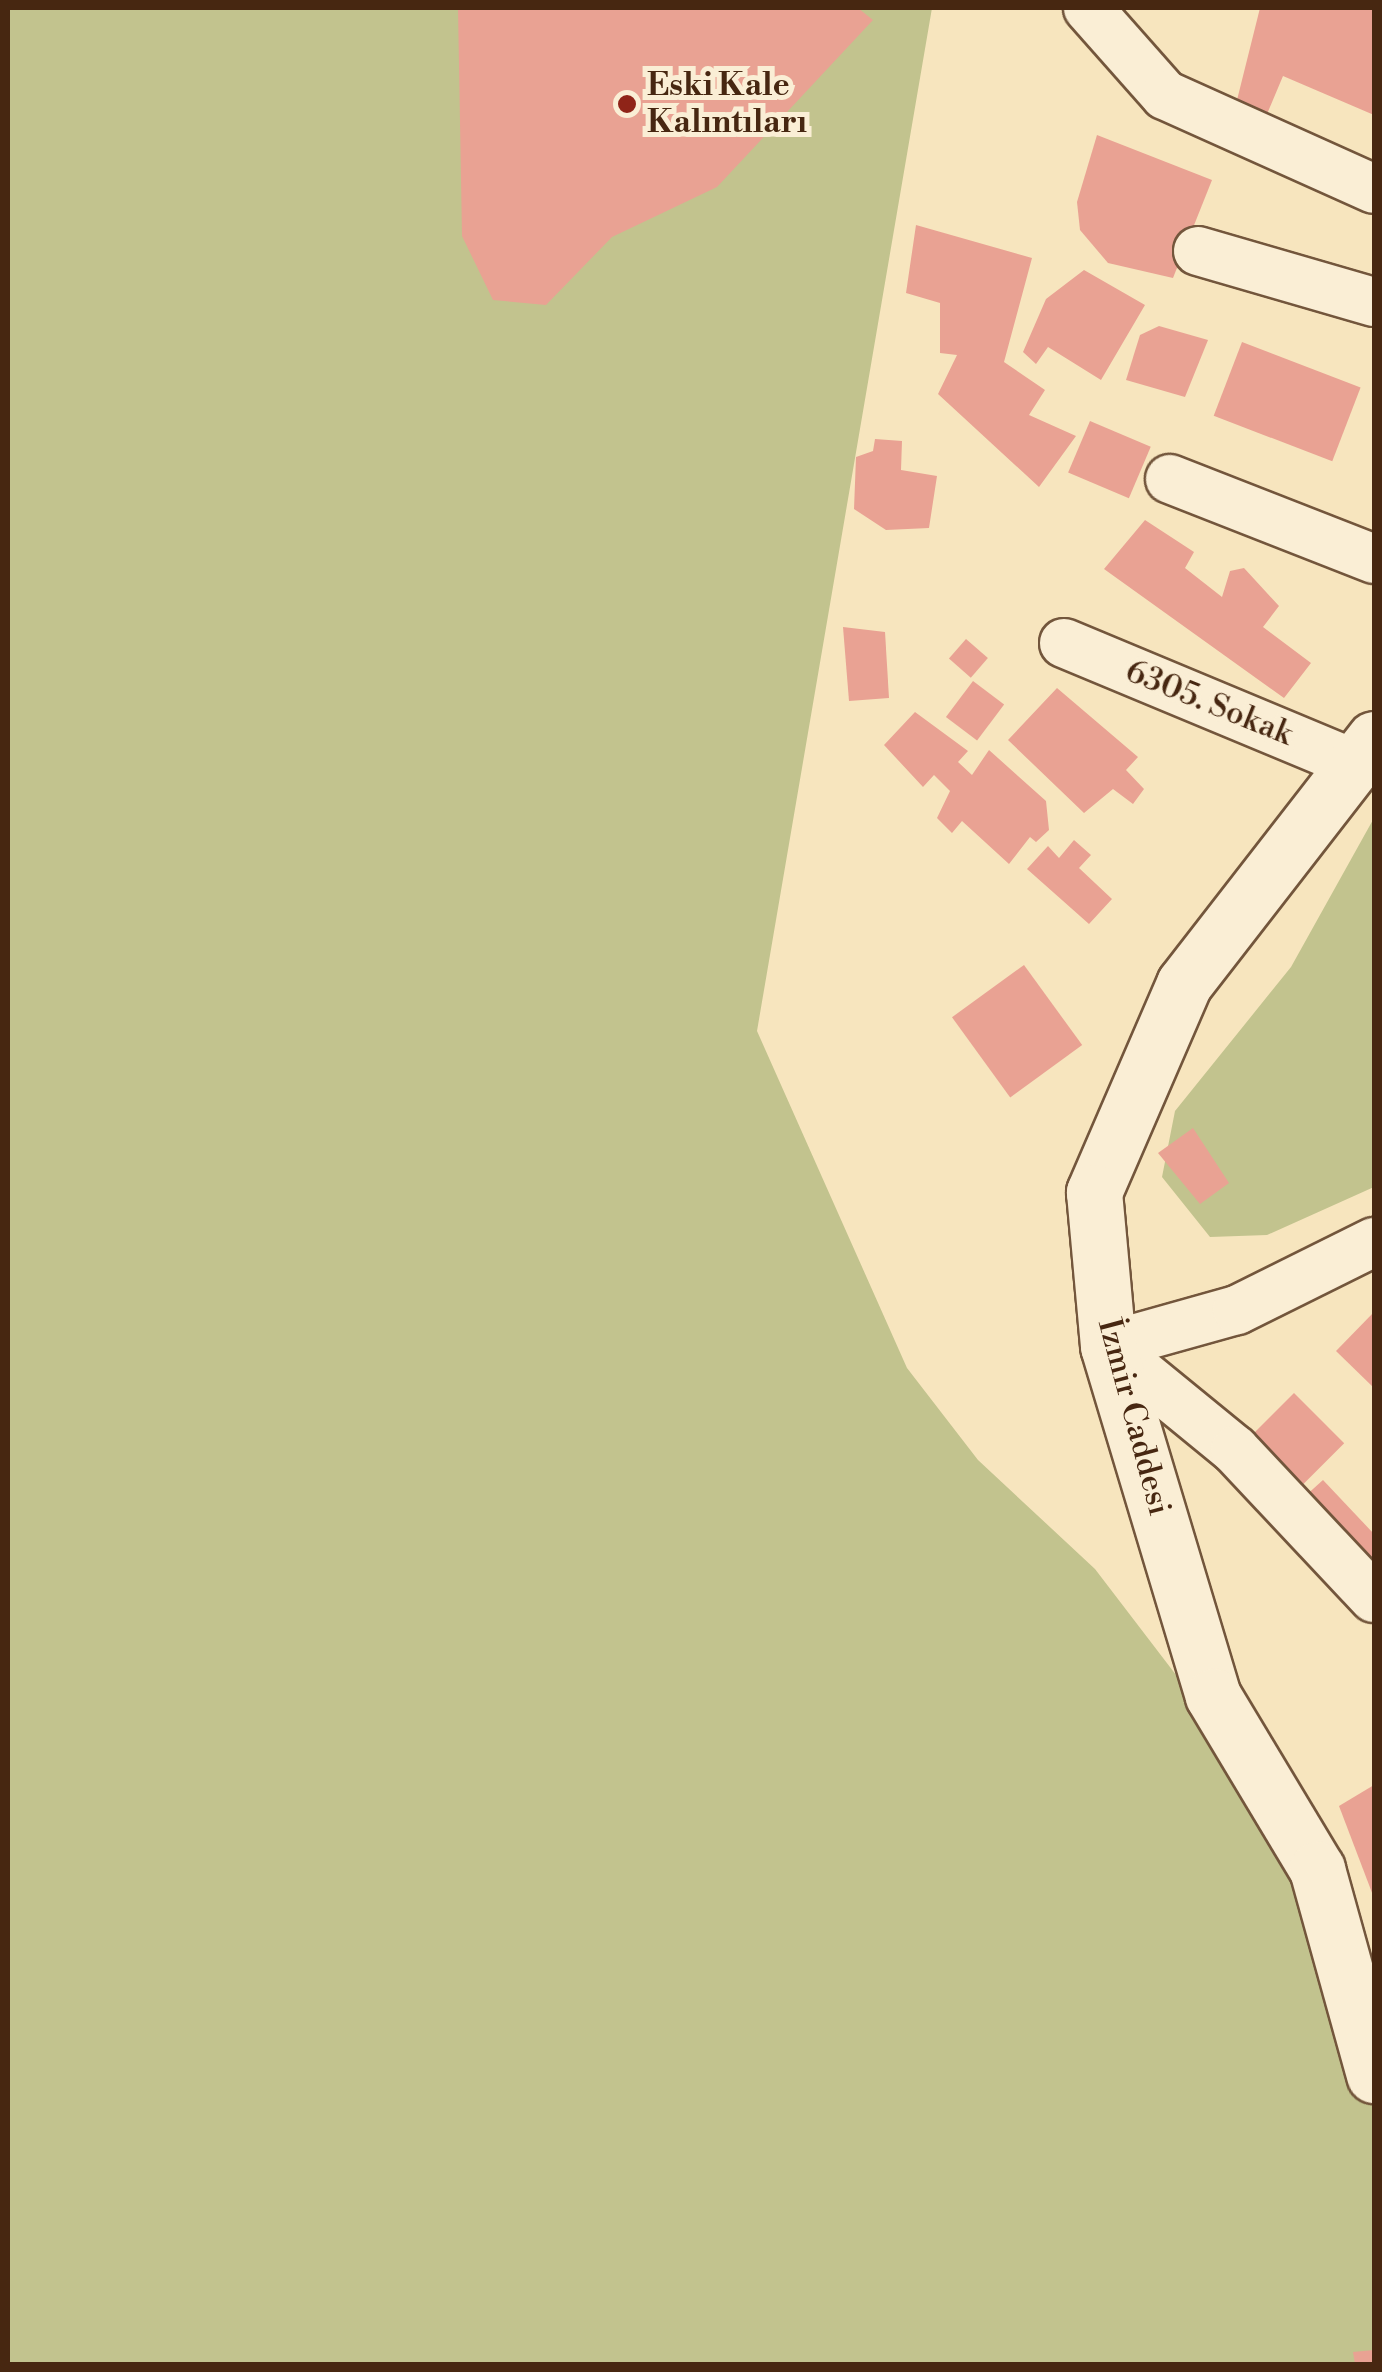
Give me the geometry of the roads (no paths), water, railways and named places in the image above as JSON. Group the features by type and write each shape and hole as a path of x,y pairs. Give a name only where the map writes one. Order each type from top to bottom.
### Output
{"street":[{"path":"1088,8 1165,96 1374,189"},
{"path":"1198,251 1374,302"},
{"path":"1170,479 1374,559"},
{"name":"6305. Sokak","path":"1064,643 1365,751"},
{"name":"İzmir Caddesi","path":"1365,751 1184,984 1094,1192 1108,1346 1214,1696 1316,1869 1374,2075"},
{"path":"1108,1346 1237,1310 1374,1242"},
{"path":"1108,1346 1235,1450 1374,1598"}],"place":[{"name":"Eski Kale Kalıntıları","path":"627,104"}]}
